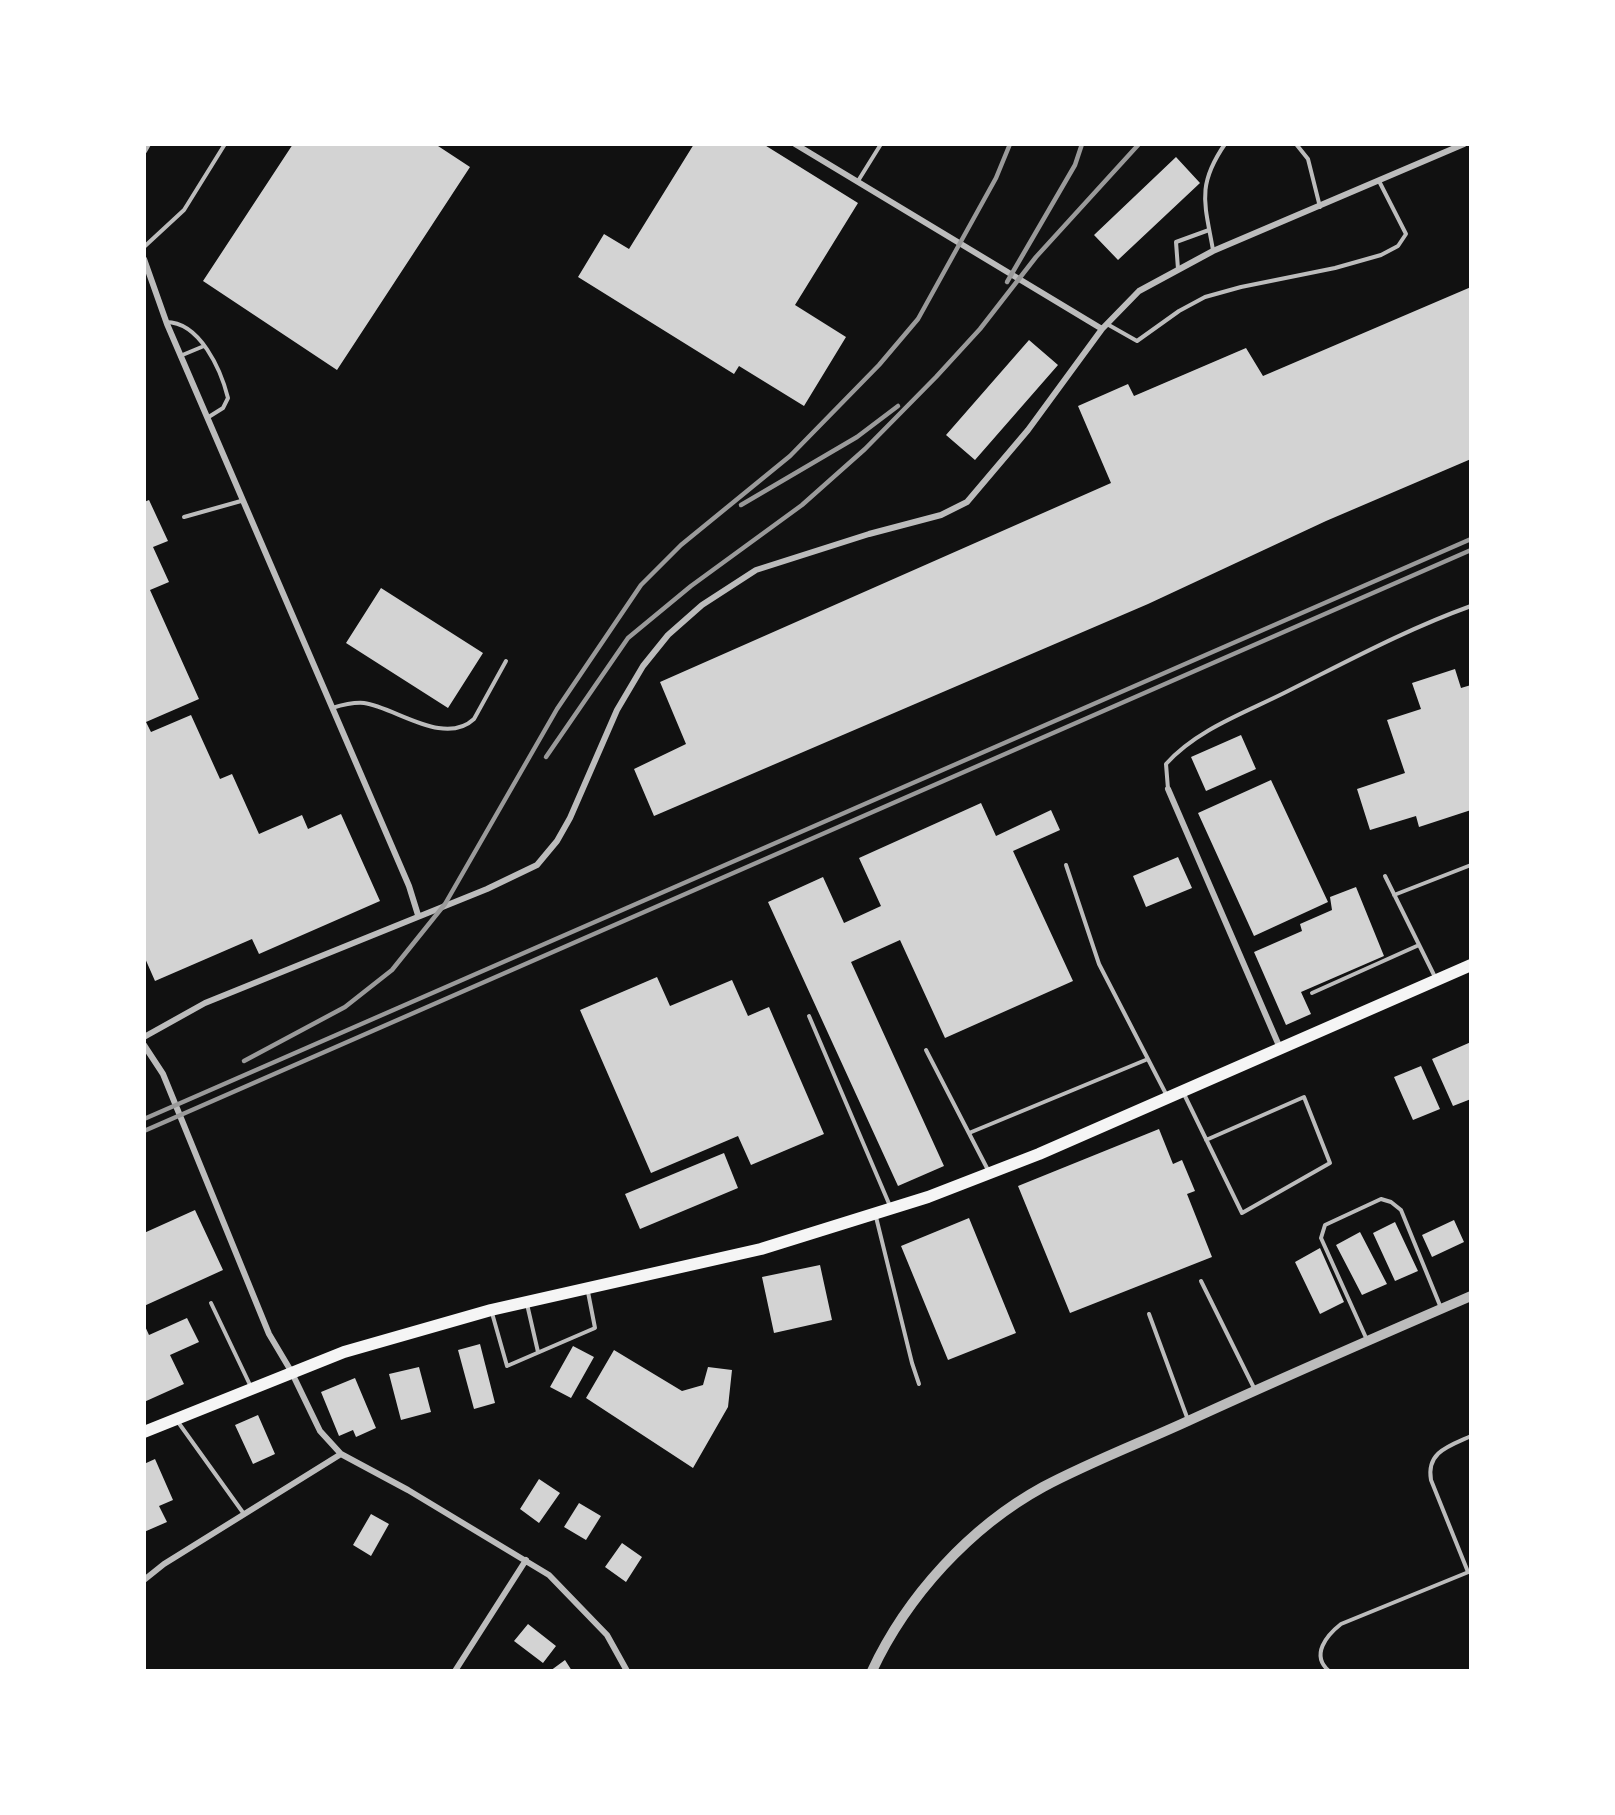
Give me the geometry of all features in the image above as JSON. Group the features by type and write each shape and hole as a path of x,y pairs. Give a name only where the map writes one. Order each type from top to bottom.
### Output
{"main road":[{"path":"144,1432 291,1371 344,1352 491,1310 761,1250 891,1209 989,1173 1168,1098 1471,965"}],"street":[{"path":"144,151 148,144"},
{"path":"795,144 1104,327"},
{"path":"144,1037 205,1003 487,889 537,865 570,818 616,710 643,666 668,635 702,605 756,570 869,534 941,515 967,502 1028,430 1104,327 1139,291 1213,251 1464,144"},
{"path":"144,259 180,356 409,886 418,915"},
{"path":"1168,789 1280,1048"},
{"path":"144,1045 163,1074 269,1334 291,1371 320,1431 341,1454 526,1560 571,1596 607,1635 627,1671"},
{"path":"872,1671 897,1627 945,1564 990,1522 1041,1488 1255,1389 1471,1296"},
{"path":"144,1580 164,1564 341,1454"},
{"path":"455,1671 526,1560"}],"lane":[{"path":"144,247 184,210 225,144"},
{"path":"857,182 881,144"},
{"path":"1213,251 1203,192 1216,157 1224,144"},
{"path":"1296,144 1308,159 1320,207"},
{"path":"1104,327 1137,341 1179,311 1205,297 1241,287 1335,268 1381,255 1398,246 1406,234 1379,181"},
{"path":"1179,270 1176,242 1209,230"},
{"path":"166,322 183,324 204,346 222,374 228,398 223,408 206,418"},
{"path":"180,356 204,346"},
{"path":"184,517 241,501"},
{"path":"1168,789 1166,764 1181,747 1241,714 1420,624 1471,606"},
{"path":"331,708 365,703 416,723 453,727 466,724 474,719 506,661"},
{"path":"1065,865 1099,964 1168,1098"},
{"path":"1394,895 1471,865"},
{"path":"1385,876 1436,980"},
{"path":"1312,993 1419,945"},
{"path":"809,1016 891,1209"},
{"path":"926,1050 989,1173"},
{"path":"969,1133 1148,1059"},
{"path":"1183,1091 1206,1140 1242,1213 1330,1163 1304,1097 1206,1140"},
{"path":"1367,1341 1321,1238 1325,1225 1381,1199 1391,1202 1401,1210 1442,1309"},
{"path":"876,1213 912,1364 919,1384"},
{"path":"1201,1281 1255,1389"},
{"path":"491,1310 507,1366 595,1328 587,1288"},
{"path":"526,1302 538,1352"},
{"path":"211,1303 251,1388"},
{"path":"1149,1314 1189,1421"},
{"path":"176,1419 244,1514"},
{"path":"1329,1671 1321,1657 1321,1646 1326,1636 1341,1624 1470,1571 1431,1480 1429,1469 1440,1449 1471,1436"}],"building":[{"path":"293,144 435,144 470,167 337,370 203,281"},
{"path":"694,144 763,144 858,203 795,305 846,337 804,406 739,366 734,374 578,277 604,234 629,249"},
{"path":"1176,157 1200,183 1118,260 1094,235"},
{"path":"1471,287 1471,459 1326,521 1148,604 654,816 634,769 686,744 660,682 1111,483 1078,406 1128,384 1134,396 1246,348 1263,376"},
{"path":"1029,340 1058,365 975,460 946,435"},
{"path":"149,500 168,541 153,547 169,582 150,590 199,699 146,722 151,732 191,715 220,779 232,774 259,834 302,815 308,829 341,814 380,901 259,954 252,939 155,981 144,956 144,502"},
{"path":"381,588 483,653 448,708 346,643"},
{"path":"1455,669 1461,688 1471,685 1471,810 1419,827 1416,816 1370,830 1357,789 1405,773 1387,720 1421,709 1412,683"},
{"path":"1241,735 1256,769 1206,791 1191,757"},
{"path":"1271,780 1328,902 1254,936 1198,813"},
{"path":"981,803 996,836 1051,810 1060,830 1013,851 1073,981 945,1038 900,940 851,962 944,1166 898,1186 768,902 823,877 844,923 881,906 859,858"},
{"path":"1178,857 1192,888 1146,907 1133,876"},
{"path":"1356,887 1384,956 1301,992 1311,1014 1286,1025 1254,952 1302,931 1300,924 1332,910 1330,897"},
{"path":"657,977 670,1006 732,980 748,1016 769,1007 824,1134 751,1165 738,1136 651,1173 580,1010"},
{"path":"1471,1042 1471,1099 1453,1106 1432,1059"},
{"path":"1421,1066 1440,1109 1413,1120 1394,1077"},
{"path":"1159,1129 1173,1164 1182,1160 1195,1191 1187,1194 1212,1257 1070,1313 1018,1186"},
{"path":"724,1153 738,1188 640,1229 625,1194"},
{"path":"195,1210 223,1270 144,1306 144,1233"},
{"path":"969,1218 1016,1333 948,1360 901,1246"},
{"path":"1454,1220 1464,1242 1432,1257 1422,1235"},
{"path":"1395,1222 1418,1271 1395,1281 1373,1233"},
{"path":"1360,1232 1387,1284 1362,1295 1336,1245"},
{"path":"1320,1248 1344,1302 1320,1314 1295,1262"},
{"path":"820,1265 832,1320 774,1333 762,1277"},
{"path":"187,1318 199,1342 170,1355 184,1384 144,1402 144,1324 149,1335"},
{"path":"480,1344 495,1403 474,1409 458,1350"},
{"path":"573,1346 594,1357 571,1398 550,1387"},
{"path":"614,1350 682,1391 703,1385 708,1367 732,1370 728,1407 693,1468 586,1398"},
{"path":"419,1367 431,1412 401,1420 389,1374"},
{"path":"355,1378 376,1428 356,1437 353,1430 339,1436 321,1392"},
{"path":"258,1415 275,1454 253,1464 235,1425"},
{"path":"155,1459 173,1500 159,1506 167,1522 144,1532 144,1464"},
{"path":"539,1479 560,1493 539,1523 520,1509"},
{"path":"579,1503 601,1516 586,1540 564,1527"},
{"path":"371,1514 389,1524 371,1556 353,1545"},
{"path":"622,1543 642,1557 626,1582 605,1567"},
{"path":"528,1624 556,1646 543,1663 514,1641"},
{"path":"565,1660 572,1671 550,1671"}],"railway":[{"path":"244,1061 345,1007 392,970 445,904 557,709 641,585 681,545 790,456 879,365 918,319 996,178 1010,144"},
{"path":"1007,282 1075,165 1082,144"},
{"path":"546,757 628,638 691,586 802,505 865,449 980,329 1036,257 1139,144"},
{"path":"741,505 857,437 898,406"},
{"path":"144,1119 1471,539"},
{"path":"144,1131 1471,550"}]}
